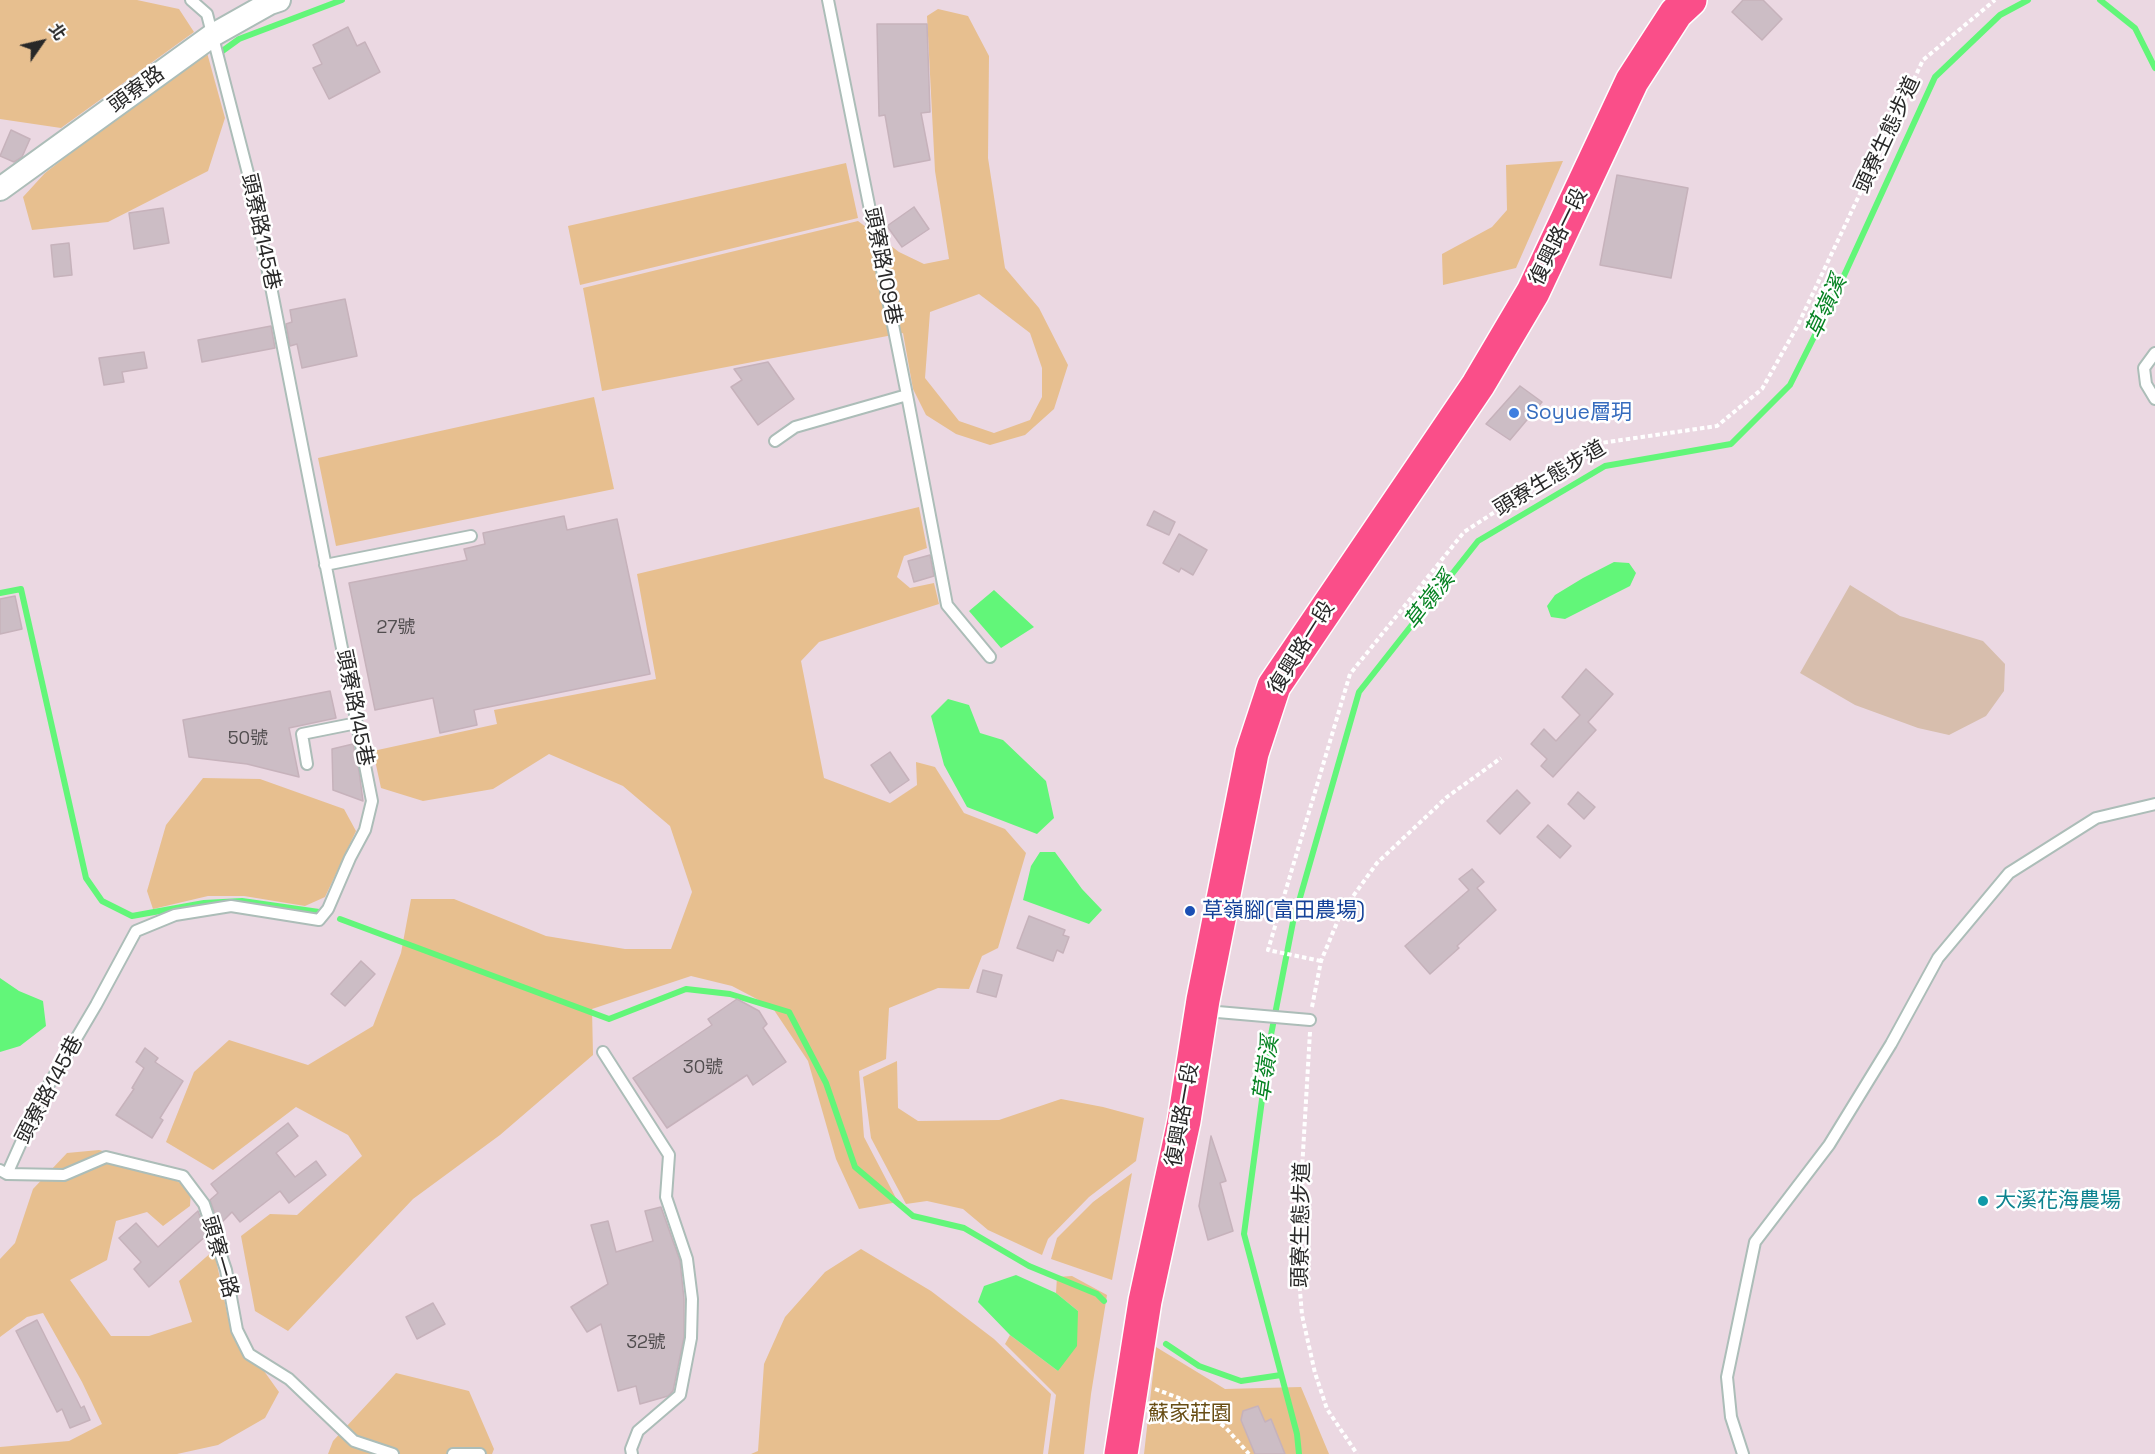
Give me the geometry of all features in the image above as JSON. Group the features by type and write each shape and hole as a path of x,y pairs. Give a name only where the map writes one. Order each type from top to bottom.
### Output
{"main road":[{"name":"復興路一段","path":"1121,1454 1145,1301 1184,1121 1201,1011 1252,753 1274,686 1478,385 1533,292 1632,81 1676,13 1690,0"}],"street":[{"name":"頭寮路","path":"0,189 213,35 279,0"}],"lane":[{"name":"頭寮路145巷","path":"3,1172 41,1098 96,1005 136,931 175,915 231,906 319,920 328,909 365,830 372,801 252,185 207,14 191,0"},
{"name":"頭寮路109巷","path":"828,0 947,605 990,657"},
{"path":"2155,353 2144,368 2146,384 2155,399"},
{"path":"775,441 795,427 907,395"},
{"path":"326,565 471,536"},
{"path":"307,764 302,734 357,723"},
{"path":"1743,1454 1731,1417 1727,1377 1755,1242 1829,1145 1891,1044 1938,958 2008,873 2096,818 2155,804"},
{"path":"1201,1011 1310,1020"},
{"path":"603,1052 669,1155 666,1197 687,1259 692,1299 691,1338 680,1395 639,1431 631,1449 632,1454"},
{"name":"頭寮一路","path":"3,1172 64,1174 106,1157 183,1176 204,1204 226,1270 237,1330 249,1354 289,1379 354,1441 393,1454"},
{"path":"453,1454 480,1454"}],"path":[{"name":"頭寮生態步道","path":"1321,962 1268,950 1350,674 1464,532 1601,443 1717,426 1762,389 1798,325 1923,60 1995,0"},
{"name":"頭寮生態步道","path":"1357,1454 1327,1408 1315,1373 1302,1315 1298,1255 1310,1020 1321,962 1341,913 1377,863 1447,797 1501,758"},
{"path":"1133,1380 1203,1410 1226,1428 1249,1454"}],"green space":[{"path":"0,0 137,0 179,9 194,32 61,128 0,119"},
{"path":"938,9 968,16 989,56 988,158 1005,268 1039,308 1068,365 1054,409 1025,435 990,445 956,434 926,415 913,389 903,333 602,391 583,288 858,221 899,252 924,264 949,259 935,171 927,16","holes":["979,294 1030,333 1042,368 1042,397 1030,420 994,433 959,421 925,378 930,312"]},
{"path":"206,49 225,118 208,171 108,222 32,230 23,197 45,173"},
{"path":"1563,161 1516,268 1443,285 1442,254 1492,227 1507,210 1506,165"},
{"path":"846,163 858,218 580,285 568,226"},
{"path":"594,397 614,489 336,546 318,458"},
{"path":"919,507 927,548 904,556 897,577 910,588 934,583 939,604 819,642 801,661 824,778 890,803 917,785 916,762 935,767 964,813 1005,829 1026,853 998,948 982,956 969,989 938,988 889,1008 886,1059 859,1071 864,1137 898,1202 859,1209 836,1159 808,1061 772,1007 732,986 691,976 592,1009 593,1055 500,1135 413,1199 288,1331 255,1311 241,1236 270,1214 297,1215 362,1156 348,1135 296,1107 213,1170 166,1142 194,1072 229,1040 308,1065 373,1026 401,953 411,899 454,899 546,936 625,949 671,949 692,892 670,826 623,786 549,754 493,789 423,801 381,788 373,751 497,724 494,710 656,679 637,574"},
{"path":"203,778 260,779 344,809 356,831 325,897 305,906 244,896 208,896 153,909 147,891 166,825"},
{"path":"897,1061 898,1108 918,1121 999,1120 1061,1099 1144,1118 1136,1161 1089,1197 1048,1239 1042,1255 988,1230 963,1209 927,1201 906,1204 871,1138 863,1077"},
{"path":"99,1150 149,1163 191,1190 190,1206 163,1226 147,1212 116,1221 107,1260 70,1280 111,1336 149,1336 192,1322 179,1281 214,1250 229,1322 279,1392 265,1418 218,1445 177,1454 0,1454 0,1447 69,1441 102,1424 82,1382 43,1313 27,1317 0,1337 0,1259 15,1243 33,1189 67,1153"},
{"path":"1132,1173 1112,1280 1051,1259 1057,1238 1093,1202"},
{"path":"861,1249 931,1291 994,1339 1051,1394 1043,1454 751,1454 758,1451 764,1364 785,1317 825,1272"},
{"path":"1072,1276 1107,1295 1084,1454 1048,1454 1056,1395 1005,1344 1010,1335 1058,1371 1078,1311 1056,1293 1057,1277"},
{"name":"蘇家莊園","path":"1156,1347 1225,1389 1301,1387 1329,1454 1144,1454"},
{"path":"396,1373 469,1391 494,1449 492,1454 328,1454 333,1441"}],"shaded area":[{"path":"1614,562 1629,563 1636,573 1630,586 1565,619 1551,617 1547,606 1555,595"},
{"path":"1850,585 1900,616 1983,641 2005,664 2004,691 1986,716 1949,735 1918,728 1855,705 1800,673"},
{"path":"994,590 1034,627 1001,648 969,611"},
{"path":"948,699 969,705 980,733 1003,740 1046,781 1054,818 1037,834 967,807 944,765 931,716"},
{"path":"1040,852 1055,852 1082,889 1102,910 1089,924 1023,900 1031,866"},
{"path":"0,978 19,991 43,1001 46,1026 20,1046 0,1052"},
{"path":"1016,1275 1056,1293 1078,1311 1077,1346 1058,1371 1010,1335 978,1302 984,1286"}],"building":[{"path":"1743,0 1763,0 1782,19 1762,40 1732,12"},
{"path":"877,24 927,24 930,112 921,113 930,160 894,167 885,115 879,116"},
{"path":"348,27 357,46 365,42 380,72 329,99 313,68 322,64 313,45"},
{"path":"11,130 30,139 22,157 14,162 0,156"},
{"path":"1617,175 1688,188 1671,278 1600,265"},
{"path":"914,207 929,229 902,247 887,226"},
{"path":"163,208 169,243 134,249 129,213"},
{"path":"69,243 72,275 54,277 51,245"},
{"path":"345,299 357,356 302,368 297,344 290,346 286,324 292,322 290,310"},
{"path":"271,326 275,348 202,362 198,340"},
{"path":"144,352 147,368 122,372 124,382 104,385 99,358"},
{"path":"768,362 794,399 758,425 731,387 742,380 734,369"},
{"name":"Soyue層玥","path":"1520,386 1542,402 1510,440 1486,424"},
{"path":"1154,511 1175,522 1169,535 1147,525"},
{"path":"564,516 567,530 617,519 650,674 474,710 477,725 440,733 433,698 375,710 349,583 467,560 464,549 485,544 483,533"},
{"path":"1179,534 1207,550 1193,575 1181,568 1179,572 1163,563"},
{"path":"930,555 934,576 914,582 908,561"},
{"path":"15,596 22,629 0,634 0,599"},
{"path":"1586,669 1613,694 1588,722 1596,730 1553,777 1541,766 1547,759 1531,744 1544,729 1556,741 1580,715 1562,697"},
{"path":"330,691 336,718 289,728 299,777 247,764 189,757 183,720"},
{"path":"353,744 363,801 333,790 332,749"},
{"path":"890,752 909,780 890,793 871,765"},
{"path":"1517,790 1530,803 1500,834 1487,821"},
{"path":"1578,792 1595,807 1584,819 1568,804"},
{"path":"1548,825 1571,846 1560,858 1537,837"},
{"path":"1472,869 1484,882 1477,888 1496,910 1430,974 1405,946 1469,890 1459,879"},
{"path":"1029,916 1065,930 1063,935 1069,937 1063,953 1057,950 1053,961 1017,948"},
{"path":"361,961 375,974 345,1006 331,994"},
{"path":"983,970 1002,975 996,997 977,992"},
{"path":"737,999 759,1011 767,1024 763,1028 786,1062 753,1085 747,1075 667,1128 633,1078 712,1025 708,1019"},
{"path":"145,1048 158,1058 155,1062 183,1081 160,1118 163,1120 152,1138 116,1115 134,1089 132,1088 144,1068 136,1062"},
{"path":"288,1123 298,1136 276,1153 295,1177 316,1161 326,1175 289,1203 280,1191 240,1222 232,1212 219,1225 210,1200 218,1193 211,1184"},
{"path":"1211,1136 1226,1181 1220,1183 1233,1231 1208,1240 1199,1206"},
{"path":"661,1207 680,1261 684,1299 684,1337 673,1391 668,1396 640,1404 636,1386 618,1391 601,1324 587,1332 571,1307 608,1284 591,1225 608,1221 616,1252 653,1241 645,1211"},
{"path":"198,1211 207,1235 149,1287 134,1269 141,1262 119,1238 136,1223 158,1247"},
{"path":"433,1303 445,1324 417,1339 406,1317"},
{"path":"37,1320 81,1408 84,1406 90,1420 70,1428 62,1409 57,1412 16,1331"},
{"path":"1258,1406 1265,1422 1271,1419 1285,1454 1255,1454 1241,1420 1243,1411"}],"waterway":[{"path":"221,52 239,39 342,0"},
{"name":"草嶺溪","path":"1299,1454 1297,1434 1244,1234 1270,1040 1293,922 1359,692 1478,541 1605,466 1731,444 1790,385 1836,293 1935,77 2000,15 2028,0"},
{"name":"草嶺溪","path":"2100,0 2135,28 2155,68"},
{"path":"0,593 21,589 86,878 102,901 132,916 204,903 242,901 319,912"},
{"path":"340,919 609,1019 686,989 730,994 789,1012 826,1083 855,1167 913,1216 964,1228 1029,1266 1097,1294 1104,1301"},
{"path":"1166,1344 1199,1366 1241,1381 1281,1375"}],"place":[{"name":"Soyue層玥","path":"1514,413"},
{"name":"草嶺腳(富田農場)","path":"1190,911"},
{"name":"大溪花海農場","path":"1983,1201"}]}
